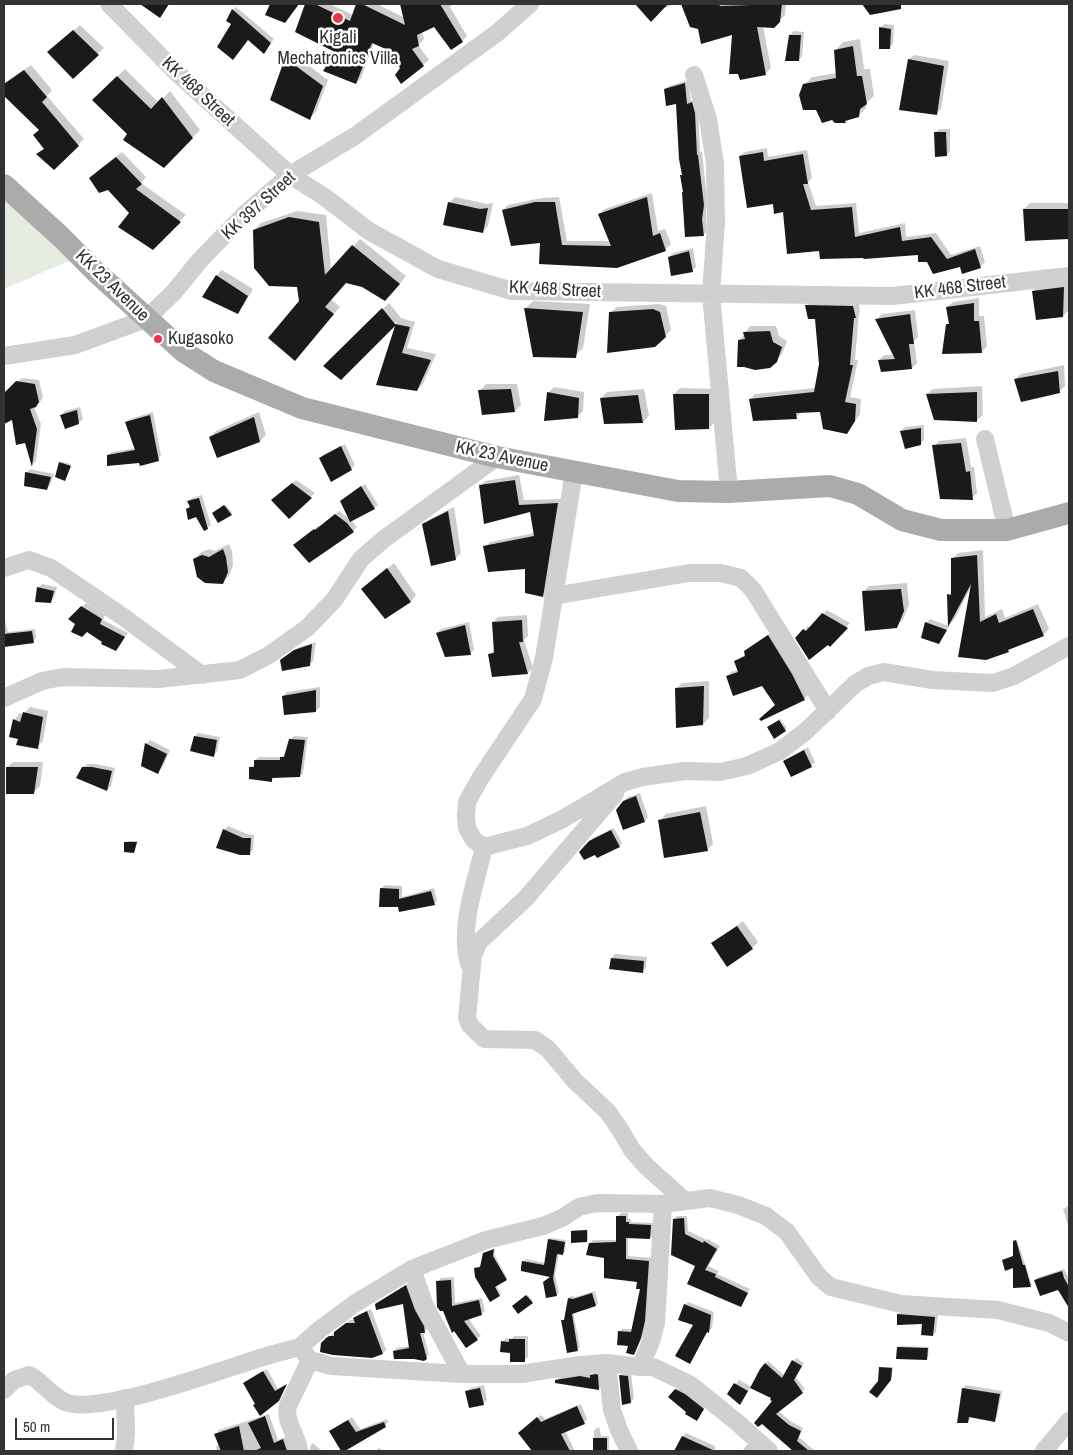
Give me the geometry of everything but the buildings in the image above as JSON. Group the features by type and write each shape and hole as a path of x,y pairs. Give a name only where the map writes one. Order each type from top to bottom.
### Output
{"main road":[{"name":"KK 23 Avenue","path":"4,185 146,319 184,352 214,371 302,408 497,457 678,491 729,492 830,486 858,494 902,520 941,530 1007,530 1069,513"}],"street":[{"name":"KK 468 Street","path":"109,4 176,72 290,175 326,198 369,231 438,269 512,291 893,296 1069,276"},
{"name":"KK 397 Street","path":"4,356 75,345 146,319 174,292 200,260 246,214 290,175 362,131 497,33 525,5"},
{"path":"694,76 708,119 715,164 716,222 711,294 729,492"},
{"path":"985,439 1007,530"},
{"path":"4,698 42,681 63,677 159,679 240,670 269,655 307,628 334,600 361,559 384,538 497,457"},
{"path":"574,472 544,658 533,699 481,777 467,802 467,828 474,840 484,847 527,836 561,820 625,782 643,777 685,771 720,772 747,766 780,751 806,732 855,684 868,676 884,672 932,680 993,683 1014,676 1069,646"},
{"path":"4,568 29,560 51,568 122,616 202,675"},
{"path":"553,596 689,573 721,573 741,578 753,590 828,711"},
{"path":"625,782 526,898 479,942 473,955 467,1018 484,1039 535,1040 548,1049 575,1081 608,1112 632,1150 646,1166 684,1200"},
{"path":"472,974 465,940 466,919 484,847"},
{"path":"299,1451 286,1413 305,1353 318,1330 354,1304 412,1269 486,1240 543,1226 562,1218 579,1207 597,1203 663,1204 710,1198 738,1205 766,1216 787,1232 819,1277 830,1286 901,1304 998,1310 1049,1323 1069,1333"},
{"path":"640,1367 651,1342 656,1323 663,1204"},
{"path":"412,1269 425,1306 462,1374"},
{"path":"4,1390 14,1380 29,1375 38,1379 64,1402 80,1404 139,1396 305,1353 331,1366 462,1374 521,1374 607,1363 653,1367 691,1385 769,1451"},
{"path":"607,1363 612,1410 629,1451"},
{"path":"124,1451 126,1434 125,1398"},
{"path":"1044,1451 1069,1422"}],"shaded area":[{"path":"4,197 74,259 4,289"}],"place":[{"name":"Kigali Mechatronics Villa","path":"338,18"},
{"name":"Kugasoko","path":"158,339"}]}
